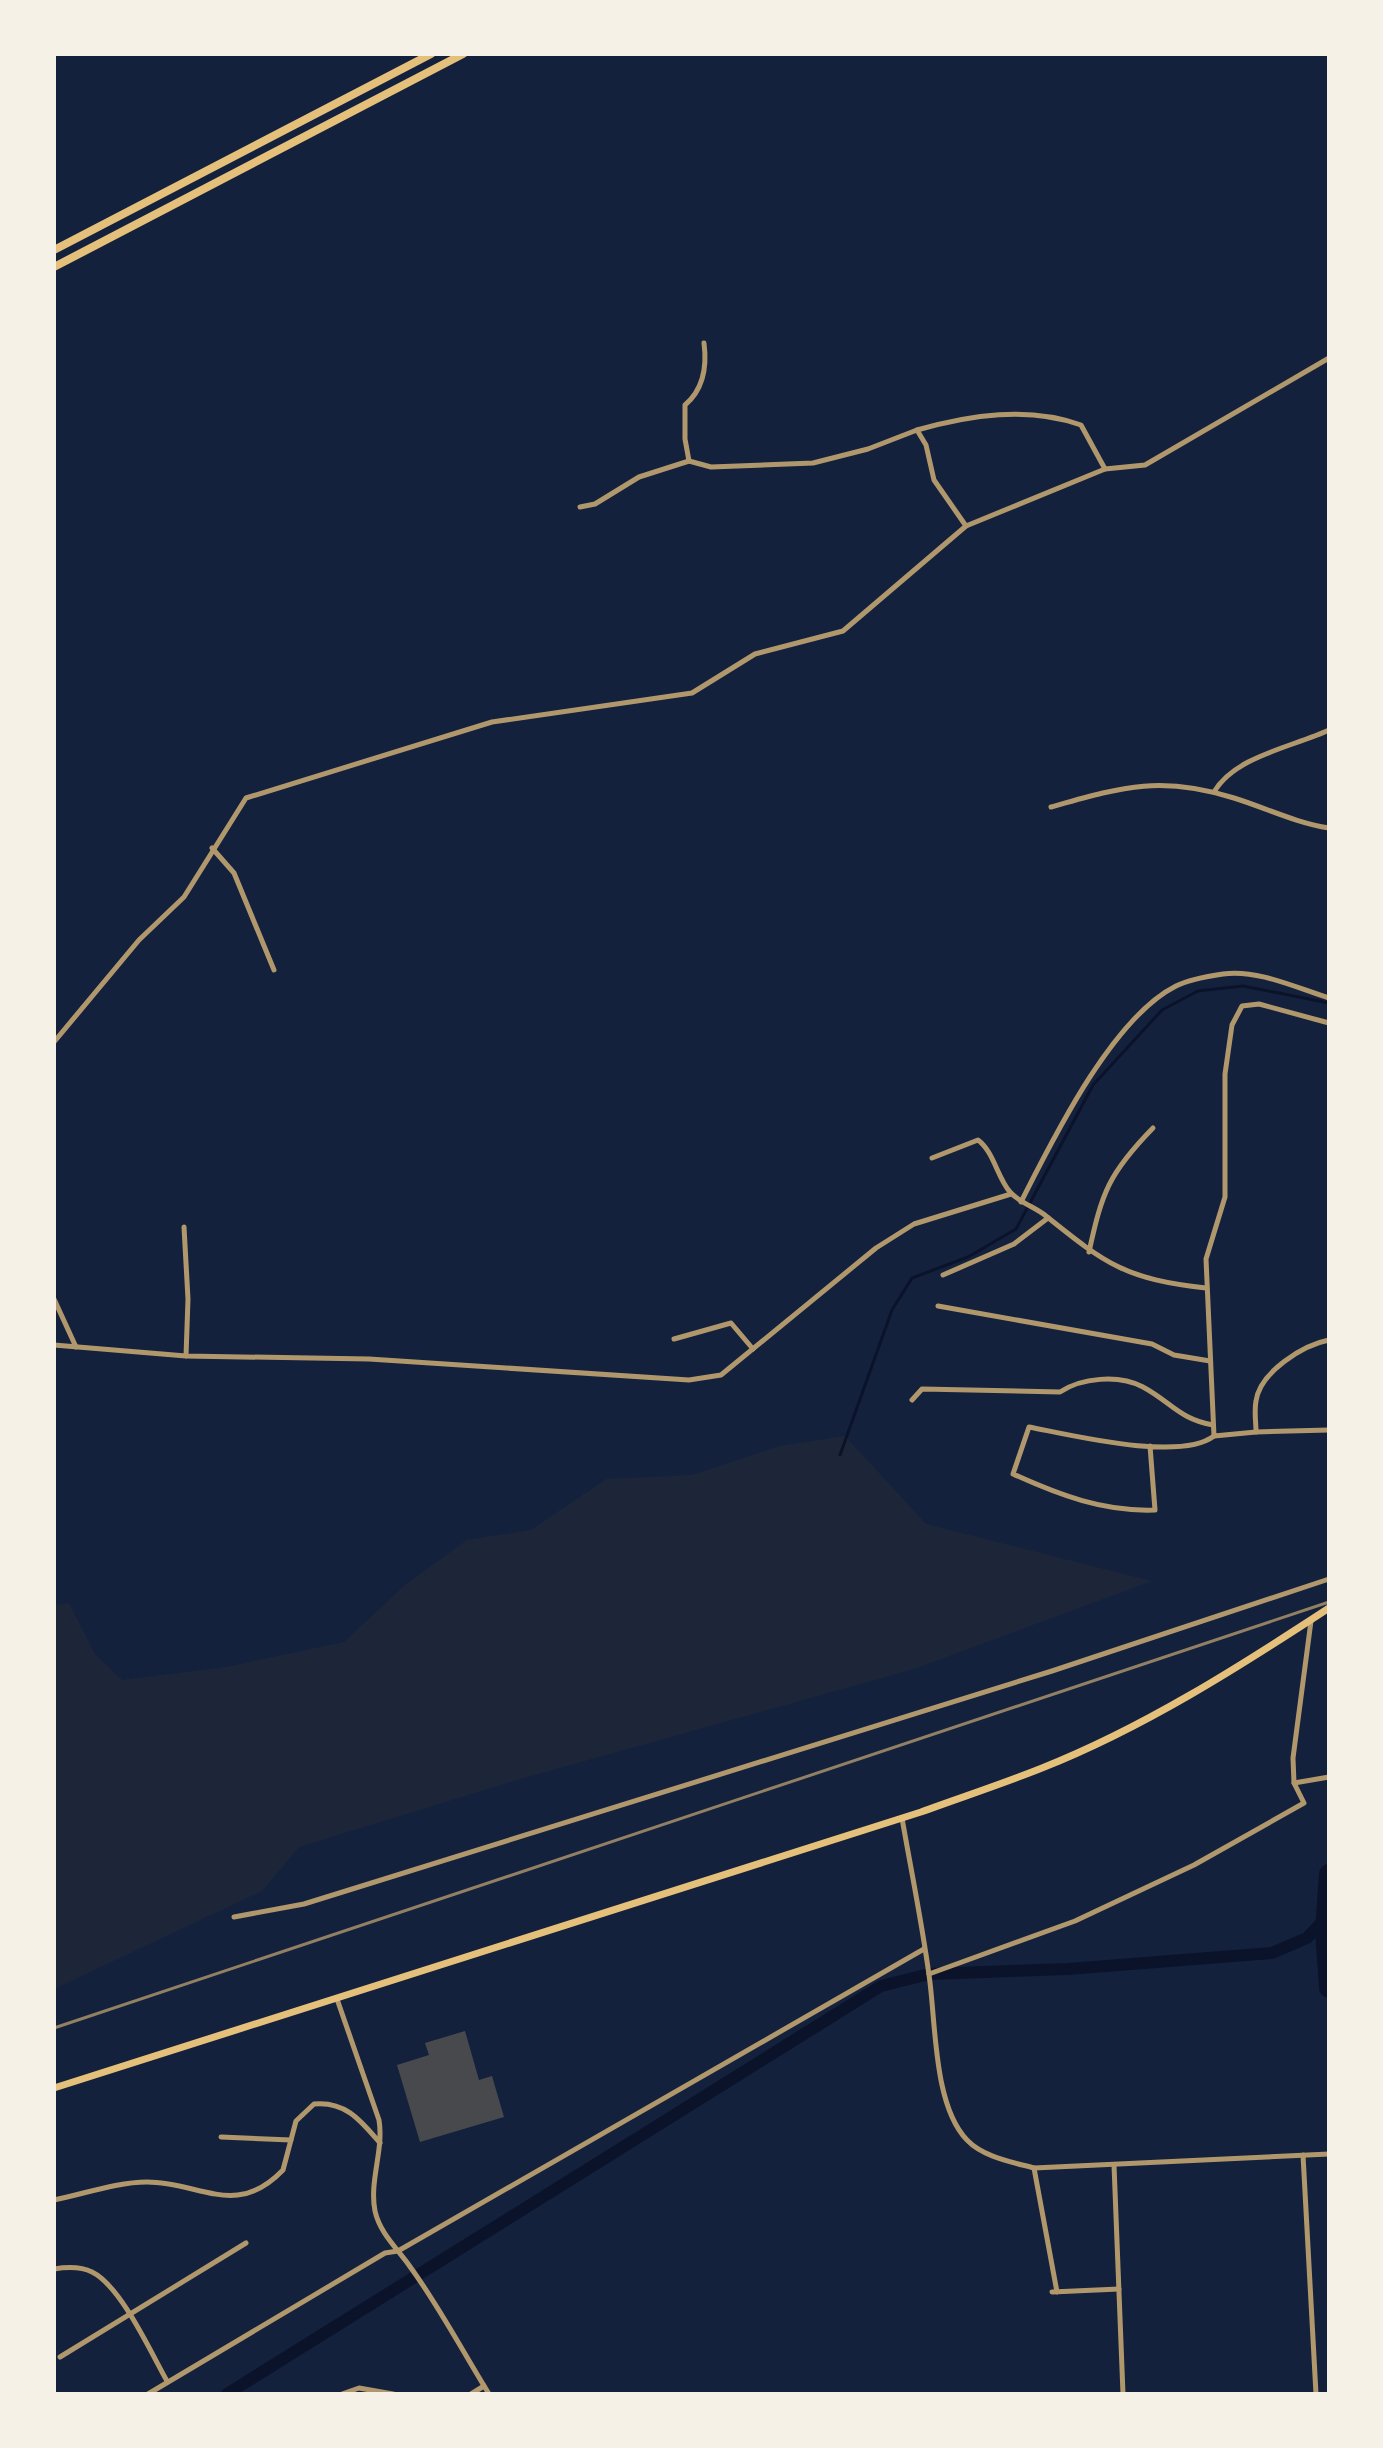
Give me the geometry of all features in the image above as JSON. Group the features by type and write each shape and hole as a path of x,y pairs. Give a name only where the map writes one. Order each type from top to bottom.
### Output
{"highway":[{"path":"54,250 431,54"},
{"path":"54,267 463,54"}],"main road":[{"path":"54,2088 902,1818 1044,1767 1233,1668 1329,1608"}],"street":[{"path":"689,461 685,439 685,405 695,396 707,365 704,343"},
{"path":"54,1042 139,940 184,897 246,798 492,722 692,693 755,654 843,631 966,526 1105,469 1145,465 1329,358"},
{"path":"580,507 595,504 639,477 689,461 711,467 813,463 868,449 950,421 1020,413 1052,415 1081,425 1105,469"},
{"path":"917,430 926,445 934,480 966,526"},
{"path":"1214,792 1220,781 1238,767 1329,730"},
{"path":"1051,807 1139,784 1214,792 1329,828"},
{"path":"212,848 234,873 274,970"},
{"path":"1023,1203 1065,1116 1107,1054 1136,1019 1176,986 1225,973 1266,978 1329,998"},
{"path":"1214,1436 1206,1259 1225,1197 1225,1074 1232,1025 1242,1006 1259,1004 1329,1023"},
{"path":"1089,1252 1101,1196 1125,1157 1153,1128"},
{"path":"932,1158 978,1140 985,1146 996,1172 1011,1194 1048,1218 1089,1252 1118,1270 1165,1284 1206,1288"},
{"path":"54,1345 186,1356 369,1359 689,1380 721,1375 876,1248 914,1224 1011,1194"},
{"path":"943,1275 1014,1244 1048,1218"},
{"path":"184,1227 188,1299 186,1356"},
{"path":"54,1299 76,1347"},
{"path":"938,1306 1152,1344 1174,1355 1210,1361"},
{"path":"674,1339 731,1323 753,1349"},
{"path":"1256,1432 1256,1398 1282,1362 1310,1343 1329,1340"},
{"path":"912,1400 922,1389 1060,1392 1078,1381 1113,1381 1141,1386 1191,1421 1213,1425"},
{"path":"1150,1446 1155,1510 1132,1511 1066,1498 1013,1474 1029,1427 1150,1446 1203,1445 1214,1436 1256,1432 1329,1430"},
{"path":"234,1917 304,1904 1052,1671 1329,1579"},
{"path":"929,1974 1075,1921 1194,1865 1304,1803 1294,1783 1293,1758 1311,1620"},
{"path":"1294,1783 1329,1777"},
{"path":"902,1818 929,1974 942,2085 953,2119 967,2141 988,2154 1034,2168 1329,2154"},
{"path":"148,2394 385,2253 398,2251 924,1949"},
{"path":"337,1999 379,2120 380,2143 373,2191 375,2213 489,2394"},
{"path":"54,2200 145,2182 226,2197 245,2195 283,2170 300,2115 306,2108 322,2103 356,2114 380,2143"},
{"path":"221,2137 291,2140"},
{"path":"1303,2155 1316,2394"},
{"path":"1114,2165 1123,2394"},
{"path":"1034,2168 1054,2292 1119,2289"},
{"path":"60,2357 246,2243"},
{"path":"54,2269 72,2267 94,2272 130,2316 167,2381"},
{"path":"471,2394 484,2386"},
{"path":"342,2394 359,2388 393,2394"}],"shaded area":[{"path":"845,1436 926,1524 1152,1581 914,1669 524,1778 299,1847 262,1891 54,1989 54,1605 69,1603 95,1654 122,1680 226,1667 344,1642 406,1584 467,1540 531,1530 606,1479 692,1475 779,1446"}],"building":[{"path":"465,2031 479,2080 492,2076 504,2117 420,2142 397,2065 429,2055 425,2043"}],"waterway":[{"path":"840,1455 892,1310 912,1278 968,1257 1016,1229 1093,1085 1162,1010 1198,991 1243,986 1329,1003"},
{"path":"1329,1874 1325,1930 1329,1988"},
{"path":"227,2394 881,1986 929,1974 1068,1969 1272,1953 1307,1938 1326,1918"}],"railway":[{"path":"54,2028 1329,1602"}]}
